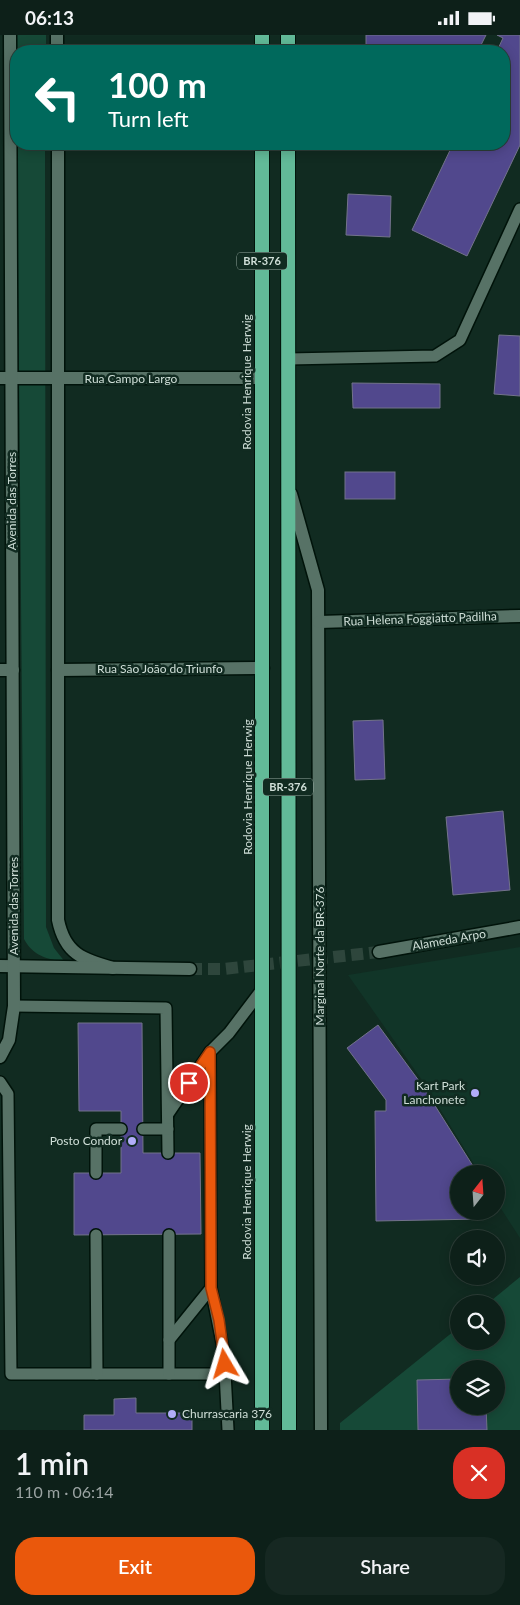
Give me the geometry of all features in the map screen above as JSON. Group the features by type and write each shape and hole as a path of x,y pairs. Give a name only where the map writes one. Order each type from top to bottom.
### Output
{"highway":[{"name":"Rodovia Henrique Herwig","path":"262,150 262,1430"},
{"name":"BR-376","path":"288,150 289,1430"}],"main road":[{"name":"Avenida das Torres","path":"0,1057 9,1040 14,1006 6,670 6,378 10,35"},
{"path":"58,150 58,920 61,935 67,947 80,957 113,968"},
{"name":"Rua Campo Largo","path":"6,378 262,378"},
{"name":"Marginal Norte da BR-376","path":"288,485 318,590 321,1430"},
{"name":"Rua Helena Foggiatto Padilha","path":"319,622 520,616"},
{"name":"Rua São João do Triunfo","path":"58,670 262,668"},
{"name":"Alameda Arpo","path":"379,952 520,927"},
{"path":"0,966 190,969"}],"lane":[{"path":"288,359 435,356 460,340 520,209"},
{"path":"168,1114 210,1052 229,1033 263,988"},
{"path":"14,1006 166,1008 168,1153"},
{"path":"210,1052 211,1288 219,1320 226,1374 228,1430"},
{"path":"0,1082 8,1094 11,1375 226,1374"},
{"path":"96,1173 96,1129 121,1129"},
{"path":"143,1129 168,1129"},
{"path":"96,1235 97,1374"},
{"path":"169,1235 169,1374"},
{"path":"169,1340 211,1288"}],"shaded area":[{"path":"16,35 46,35 46,45 16,45"},
{"path":"17,150 45,150 46,927 54,948 65,962 41,956 24,939"},
{"path":"520,947 520,1238 505,1215 505,1165 474,1165 424,1083 348,975"},
{"path":"520,1277 520,1430 340,1430 340,1423 450,1334 450,1350 505,1350 505,1295 498,1295"}],"building":[{"path":"366,35 486,35 481,45 366,45"},
{"path":"497,35 520,35 520,145 467,256 412,230 450,150 510,150 510,45 500,45 503,38"},
{"path":"348,194 391,196 390,237 346,235"},
{"path":"499,335 520,336 520,396 494,394"},
{"path":"352,383 440,384 440,408 353,408"},
{"path":"345,472 395,472 395,499 345,499"},
{"path":"383,720 385,779 355,780 353,721"},
{"path":"503,811 510,890 453,895 446,817"},
{"name":"Posto Condor","path":"78,1023 142,1023 143,1153 200,1153 201,1234 74,1235 74,1173 121,1173 121,1111 79,1111"},
{"path":"378,1025 422,1085 472,1165 450,1165 450,1220 376,1221 375,1111 386,1111 386,1100 347,1048"},
{"path":"450,1379 450,1415 486,1415 487,1430 418,1430 417,1380"},
{"path":"136,1398 136,1413 192,1413 192,1430 84,1430 84,1415 114,1415 114,1399"}],"tunnel":[{"path":"190,969 223,969 379,952"}],"place":[{"name":"Kart Park Lanchonete","path":"475,1093"},
{"name":"Posto Condor","path":"132,1141"},
{"name":"Churrascaria 376","path":"172,1414"}],"route":[{"path":"189,1083 210,1052 211,1288 219,1320 225,1364"}]}
